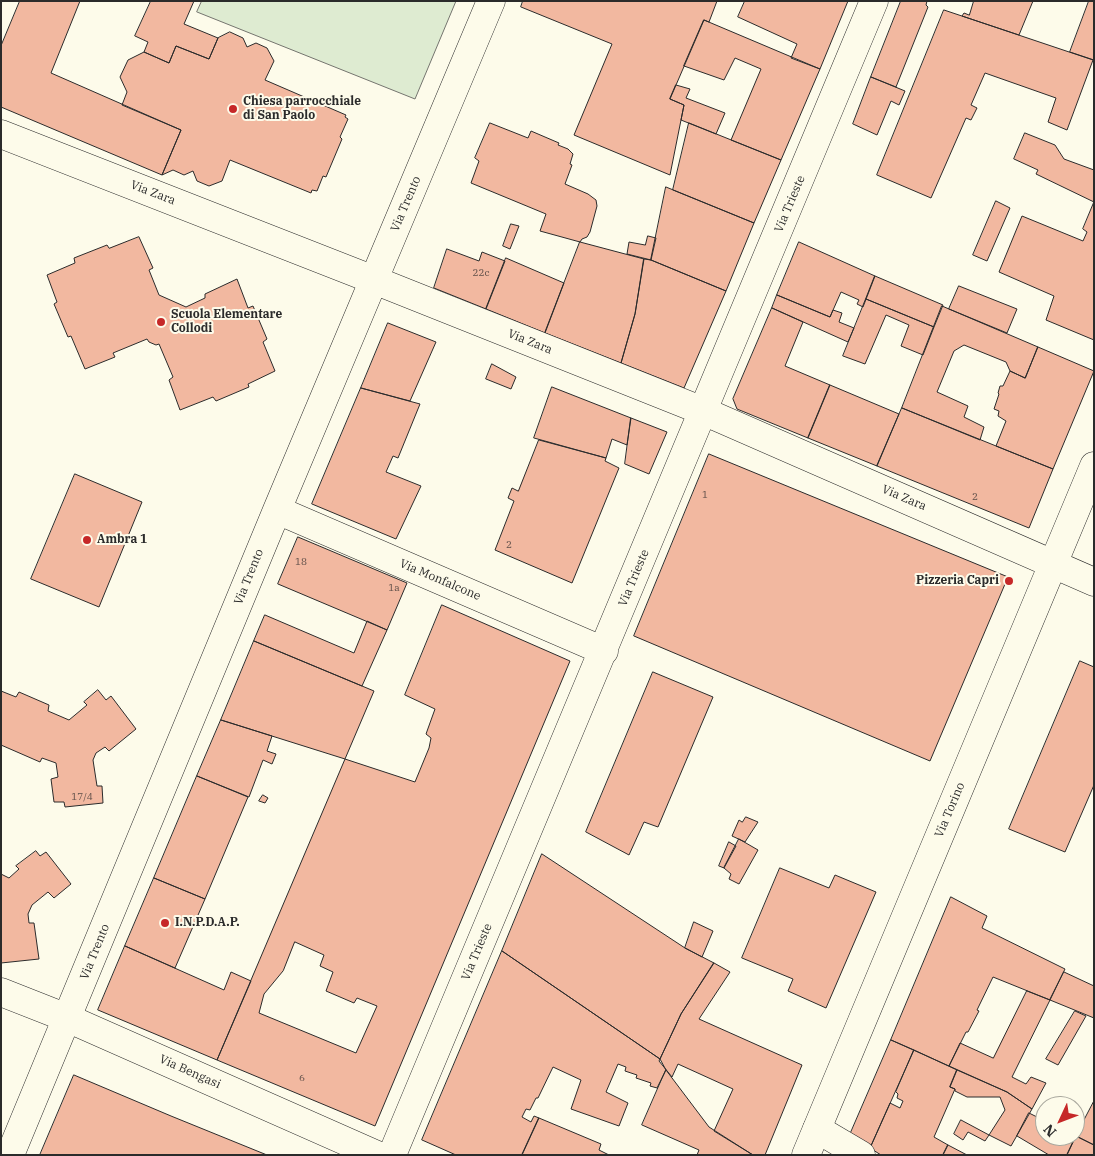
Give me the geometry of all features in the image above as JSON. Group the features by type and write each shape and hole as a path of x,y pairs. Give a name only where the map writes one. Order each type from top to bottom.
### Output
{"street":[{"name":"Via Trento","path":"10,1155 277,510 491,1"},
{"name":"Via Trieste","path":"392,1155 874,1"},
{"name":"Via Zara","path":"1,134 703,411 1094,582"},
{"name":"Via Torino","path":"806,1155 1094,466"},
{"name":"Via Monfalcone","path":"277,510 604,650"},
{"name":"Via Bengasi","path":"1,992 68,1018 377,1155"},
{"path":"817,1129 861,1155"}],"green space":[{"path":"202,1 456,1 415,99 197,12"}],"building":[{"path":"20,1 80,1 51,73 181,130 162,175 1,107 1,46"},
{"path":"151,1 194,1 184,24 218,38 209,59 176,46 169,63 144,52 148,42 135,36"},
{"path":"523,1 717,1 709,22 704,20 670,99 684,105 670,175 574,135 612,44 521,7"},
{"path":"745,1 848,1 820,69 791,58 797,44 738,17"},
{"path":"901,1 927,1 926,5 928,7 896,87 871,77"},
{"path":"974,1 1033,1 1019,35 962,16 964,13 969,15"},
{"path":"1089,1 1094,1 1094,60 1070,52"},
{"path":"944,10 1093,60 1067,130 1048,122 1056,98 985,73 971,105 977,108 971,120 966,118 931,198 877,175"},
{"path":"704,20 820,69 781,160 731,140 761,69 735,58 724,80 684,66"},
{"name":"Chiesa parrocchiale di San Paolo","path":"230,32 243,38 247,47 256,43 267,48 274,61 265,80 346,115 345,117 348,119 340,137 342,139 326,177 323,176 317,191 312,190 311,193 230,160 222,181 209,186 197,181 193,171 184,175 173,170 162,175 181,130 122,105 127,92 120,77 128,60 144,52 169,63 176,46 209,59 218,38"},
{"path":"871,77 905,91 899,105 891,101 877,135 853,124"},
{"path":"676,85 690,89 686,98 725,113 716,134 681,120 684,105 670,99"},
{"path":"490,123 528,138 531,131 559,143 558,145 568,149 573,154 570,164 572,165 565,184 588,194 596,200 597,206 587,237 580,242 540,231 546,214 471,183 479,161 475,158"},
{"path":"689,123 781,160 754,223 673,190"},
{"path":"1025,133 1055,145 1064,159 1094,170 1094,202 1036,174 1038,170 1014,159"},
{"path":"666,187 754,223 726,291 651,260"},
{"path":"996,201 1010,208 987,261 973,255"},
{"path":"1094,202 1094,340 1046,320 1054,296 999,272 1022,216 1083,241 1087,232 1083,229"},
{"path":"511,224 519,226 510,249 503,246"},
{"path":"648,236 656,238 651,260 627,254 629,242 645,245"},
{"name":"Scuola Elementare Collodi","path":"139,237 153,268 149,270 159,295 186,307 205,298 205,294 237,279 248,308 253,306 267,339 263,342 275,371 248,384 249,387 216,401 213,397 180,410 169,380 173,377 159,344 156,345 147,339 113,353 115,357 85,369 71,336 68,337 54,304 57,302 47,275 75,263 74,258 107,245 109,248"},
{"path":"580,242 644,259 635,314 621,363 545,333"},
{"path":"799,242 875,276 863,307 857,304 859,300 841,292 830,317 777,295"},
{"path":"447,249 479,261 482,252 505,261 486,309 434,288"},
{"path":"506,258 564,283 545,333 486,309"},
{"path":"644,259 651,260 726,291 684,388 621,363 635,314"},
{"path":"875,276 943,305 934,327 866,299"},
{"path":"959,286 1017,309 1007,333 949,309"},
{"path":"777,295 830,317 833,310 842,313 839,322 854,328 848,342 772,308"},
{"path":"866,299 934,327 923,355 901,346 909,325 886,315 865,364 843,356"},
{"path":"942,306 1038,347 1025,378 1010,371 1006,362 964,345 954,351 937,392 968,406 964,417 984,427 980,440 902,408"},
{"path":"772,308 803,322 785,366 830,385 808,438 737,409 733,399"},
{"path":"388,323 436,342 410,401 361,388"},
{"path":"1038,347 1094,371 1053,469 996,446 1006,421 998,416 999,411 994,409 1000,386 1003,386 1010,371 1025,378"},
{"path":"492,364 516,377 511,389 486,379"},
{"path":"830,385 899,414 877,466 808,438"},
{"path":"552,387 631,418 627,445 612,439 606,458 534,438"},
{"path":"361,388 420,404 398,458 393,456 386,472 421,486 396,539 312,504"},
{"path":"902,408 1053,469 1029,528 877,466"},
{"path":"631,418 667,432 649,474 625,464"},
{"path":"539,440 606,458 605,461 619,468 572,583 495,550 514,501 508,498 512,488 518,491"},
{"path":"709,454 1008,577 930,761 634,636"},
{"name":"Ambra 1","path":"75,474 142,502 99,607 31,579"},
{"path":"298,537 407,583 387,630 278,584"},
{"path":"442,605 570,661 375,1126 217,1060 345,759 415,782 429,748 431,738 426,734 435,709 405,695","holes":["295,942 324,955 320,966 333,972 326,991 354,1003 357,998 377,1006 356,1053 259,1013 264,994 283,971"]},
{"path":"265,615 354,653 367,621 387,630 362,686 254,641"},
{"path":"254,641 374,691 345,759 221,720"},
{"path":"1080,661 1094,667 1094,785 1065,852 1009,829"},
{"path":"653,672 713,697 658,827 644,822 629,855 586,832"},
{"path":"98,690 106,700 111,696 136,729 109,751 105,747 96,753 93,760 97,786 102,786 103,803 65,807 64,802 54,802 51,779 58,777 56,763 42,758 40,762 1,745 1,691 16,697 19,692 49,705 48,711 69,720 87,705 84,702"},
{"path":"221,720 272,736 267,751 276,754 272,764 263,760 249,797 197,776"},
{"path":"197,776 248,797 205,899 154,878"},
{"path":"263,795 268,798 265,803 259,801"},
{"path":"746,817 758,822 745,842 732,836 739,820 742,822"},
{"path":"739,839 758,850 739,884 729,879 731,874 724,868"},
{"path":"729,842 736,846 724,868 719,866"},
{"path":"36,851 40,856 46,852 71,884 54,898 48,892 32,905 28,914 29,923 34,923 39,959 1,963 1,874 9,878 19,869 16,866"},
{"path":"542,854 685,948 714,963 681,1014 660,1059 502,951"},
{"path":"780,868 829,888 835,875 876,892 826,1008 788,991 793,979 742,958"},
{"name":"I.N.P.D.A.P.","path":"154,878 205,899 175,968 125,946"},
{"path":"951,897 987,916 982,928 1065,969 1050,1000 993,977 977,1010 979,1011 949,1066 891,1040"},
{"path":"694,922 713,931 702,957 685,948"},
{"path":"125,946 224,990 231,972 251,981 217,1060 98,1010"},
{"path":"502,951 660,1059 666,1070 657,1088 650,1086 651,1083 636,1078 637,1075 625,1071 626,1067 618,1064 606,1092 628,1103 619,1126 571,1109 581,1080 553,1067 538,1098 536,1098 530,1110 526,1109 522,1117 531,1122 534,1116 539,1118 522,1155 456,1155 422,1140"},
{"path":"714,963 730,972 699,1019 802,1065 765,1155 753,1155 714,1131 733,1089 678,1064 672,1077 659,1061 681,1014"},
{"path":"1064,972 1094,986 1094,1018 1050,1000"},
{"path":"1027,991 1050,1000 1012,1077 1026,1084 1031,1077 1046,1083 1039,1096 1035,1096 1035,1103 1032,1109 1007,1092 949,1066 960,1043 993,1058"},
{"path":"1075,1011 1086,1016 1058,1065 1046,1059"},
{"path":"891,1040 914,1050 870,1148 849,1137"},
{"path":"914,1050 957,1070 950,1087 955,1089 934,1137 948,1145 943,1155 881,1155 870,1148 890,1103 900,1108 903,1101 897,1098 898,1094 896,1092"},
{"path":"666,1070 709,1127 753,1155 697,1155 699,1150 642,1125"},
{"path":"957,1070 1007,1092 1032,1109 1011,1146 989,1135 1005,1110 1000,1097 967,1097 955,1091 955,1089 950,1087"},
{"path":"74,1075 171,1116 267,1155 40,1155"},
{"path":"1094,1101 1094,1145 1085,1140 1085,1118"},
{"path":"1029,1113 1035,1116 1035,1146 1071,1146 1067,1155 1049,1155 1017,1136"},
{"path":"539,1118 601,1144 599,1150 609,1155 522,1155"},
{"path":"961,1120 989,1135 985,1141 968,1132 963,1140 954,1134"},
{"path":"1085,1140 1094,1145 1094,1155 1067,1155 1071,1146 1085,1146"},
{"path":"948,1145 967,1155 943,1155"}],"place":[{"name":"Chiesa parrocchiale di San Paolo","path":"233,109"},
{"name":"Scuola Elementare Collodi","path":"161,322"},
{"name":"Ambra 1","path":"87,540"},
{"name":"Pizzeria Capri","path":"1009,581"},
{"name":"I.N.P.D.A.P.","path":"165,923"}]}
